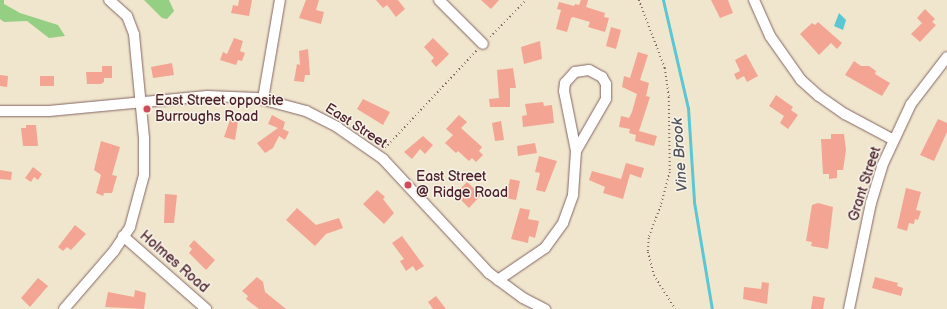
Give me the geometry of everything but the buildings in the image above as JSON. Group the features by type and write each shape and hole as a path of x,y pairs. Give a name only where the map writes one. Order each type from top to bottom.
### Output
{"street":[{"path":"64,309 130,227 144,175 145,150 139,102 134,34 127,16 108,0"},
{"path":"263,99 280,0"},
{"path":"439,0 483,44"},
{"path":"754,0 770,36 801,80 819,96 845,114 894,140"},
{"name":"Grant Street","path":"849,309 871,203 882,166 911,104 947,57"},
{"path":"498,280 545,248 563,223 573,195 576,151 564,91 565,83 575,72 589,70 596,72 606,84 606,99 576,151"},
{"name":"East Street","path":"0,111 49,111 207,96 263,99 312,114 337,126 378,155 498,280 523,298 545,309"},
{"name":"Holmes Road","path":"123,236 206,309"}],"path":[{"path":"378,155 526,0"},
{"path":"639,0 664,68 669,97 670,172 661,206 648,238 648,252 654,275 675,309"}],"green space":[{"path":"0,0 4,0 4,4 20,13 58,25 65,36 49,38 27,21 4,22 0,19"},
{"path":"144,0 169,0 174,11 167,19 162,18"}],"water":[{"path":"839,13 846,20 843,30 834,26"}],"waterway":[{"name":"Vine Brook","path":"663,0 688,108 694,202 712,309"}],"place":[{"name":"East Street opposite Burroughs Road","path":"147,109"},
{"name":"East Street @ Ridge Road","path":"408,185"}]}
